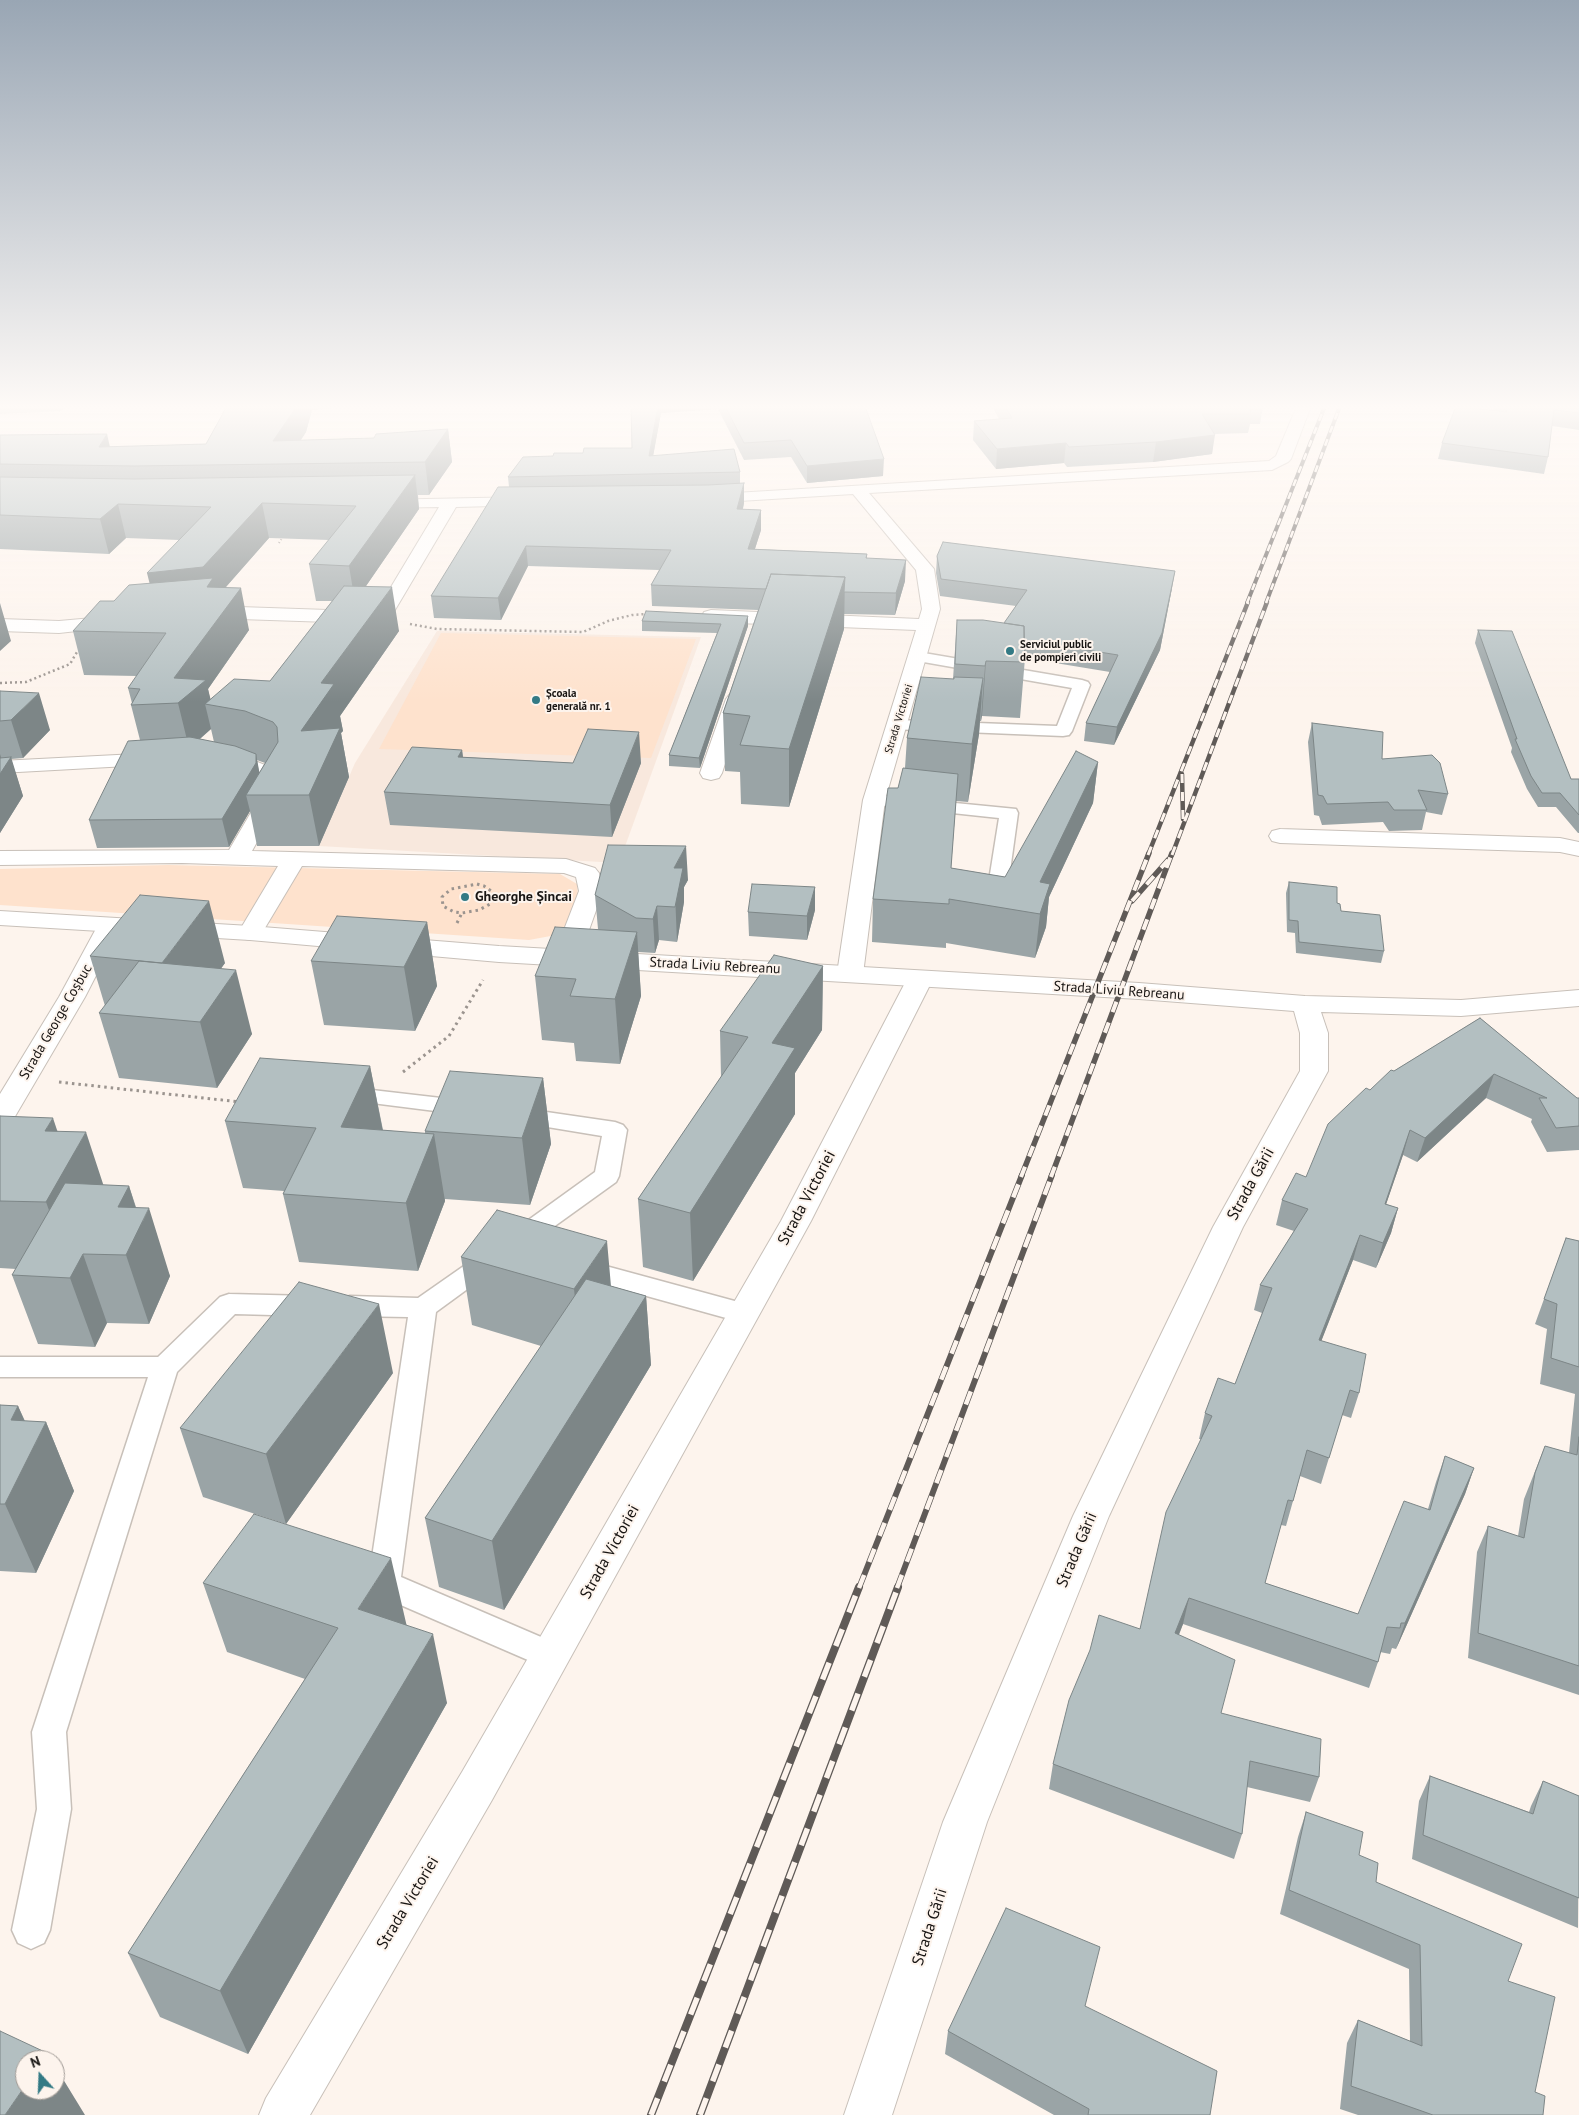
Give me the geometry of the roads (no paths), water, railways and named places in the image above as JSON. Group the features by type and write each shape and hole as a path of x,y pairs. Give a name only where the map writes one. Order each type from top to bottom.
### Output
{"street":[{"path":"319,635 389,606 448,505"},
{"name":"Strada Victoriei","path":"850,974 874,800 931,608 925,569 870,505"},
{"path":"191,614 219,611 360,617"},
{"path":"652,614 760,626 927,625"},
{"path":"0,625 59,627 134,620"},
{"path":"711,773 742,681"},
{"path":"0,767 177,758"},
{"path":"205,758 247,766 274,776 275,790 236,858"},
{"path":"1280,836 1560,845 1579,849"},
{"path":"0,858 182,856 566,866 587,873 592,892 566,958"},
{"path":"250,933 294,859"},
{"name":"Strada Liviu Rebreanu","path":"0,918 250,933 499,954 850,974 1305,1004 1461,1008 1579,998"},
{"name":"Strada George Coșbuc","path":"0,1118 72,997 110,925"},
{"name":"Strada Victoriei","path":"283,2115 477,1786 796,1222 920,979"},
{"name":"Strada Gării","path":"868,2115 965,1822 1091,1516 1228,1227 1314,1071 1314,1033 1305,1004"}],"lane":[{"path":"897,725 1063,731 1082,685 918,657"},
{"path":"874,800 1009,813 997,893"},
{"path":"31,1930 54,1809 49,1732 165,1367 229,1304 423,1308 607,1176 615,1130 372,1097"},
{"path":"507,1248 744,1313"},
{"path":"423,1308 384,1584 551,1656"},
{"path":"0,1367 165,1367"}],"railway":[{"path":"1247,603 1286,505"},
{"path":"1266,603 1303,505"},
{"path":"1148,855 1248,602"},
{"path":"1172,855 1267,602"},
{"path":"1182,774 1183,819"},
{"path":"1021,1177 1149,853"},
{"path":"1051,1177 1172,853"},
{"path":"1132,901 1168,860"},
{"path":"859,1588 1022,1175"},
{"path":"897,1588 1052,1175"},
{"path":"651,2115 859,1587"},
{"path":"700,2115 898,1587"}],"place":[{"name":"Serviciul public de pompieri civili","path":"1010,651"},
{"name":"Școala generală nr. 1","path":"536,700"},
{"name":"Gheorghe Șincai","path":"465,897"}]}
